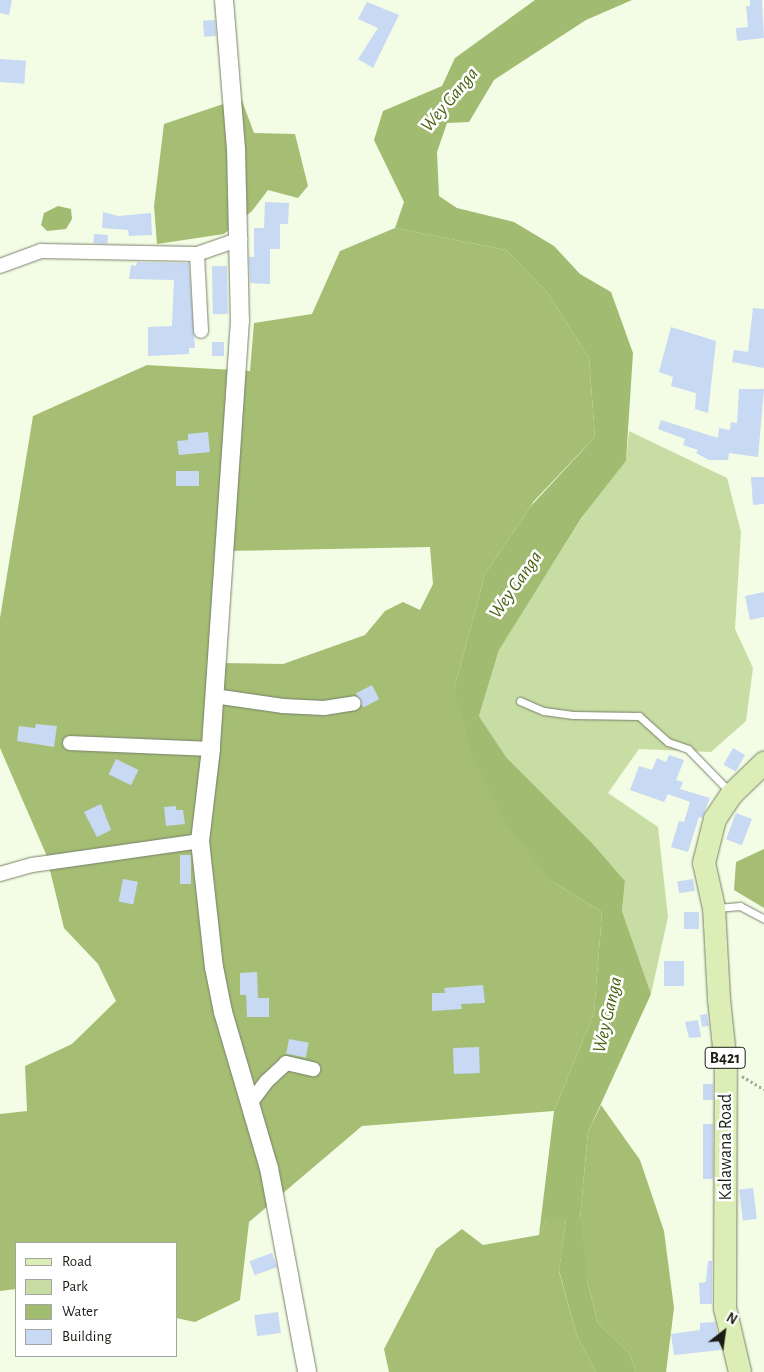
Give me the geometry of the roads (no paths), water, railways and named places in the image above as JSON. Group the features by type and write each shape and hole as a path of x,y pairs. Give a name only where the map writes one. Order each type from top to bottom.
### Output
{"main road":[{"name":"Kalawana Road","path":"740,1372 725,1308 726,1066 719,999 714,908 704,863 715,819 732,794 764,763"}],"street":[{"path":"224,0 240,239 240,320 210,749 200,841 214,967 224,1012 269,1168 307,1372"},
{"path":"0,266 41,251 197,254 240,239"},
{"path":"197,254 201,331"},
{"path":"214,696 283,706 324,708 354,703"},
{"path":"70,743 210,749"},
{"path":"0,874 32,865 200,841"},
{"path":"251,1102 267,1080 286,1063 313,1069"}],"lane":[{"path":"520,701 544,711 573,715 639,716 668,742 688,749 732,794"},
{"path":"714,908 740,906 764,919"}],"water":[{"name":"Wey Ganga","path":"535,0 632,0 586,20 494,80 469,122 447,123 437,152 439,196 457,208 514,222 554,246 580,274 611,292 633,353 626,461 582,517 499,650 479,716 506,757 593,844 625,881 622,911 651,994 588,1132 580,1219 588,1284 598,1323 629,1353 636,1372 596,1372 577,1336 559,1271 566,1219 547,1219 539,1235 554,1111 594,1013 602,912 551,881 504,820 475,763 454,689 485,574 530,507 595,437 589,358 547,292 506,250 395,228 404,202 374,140 383,111 442,86 455,58"},
{"path":"58,206 71,209 72,219 66,229 47,231 41,225 44,213"}]}
